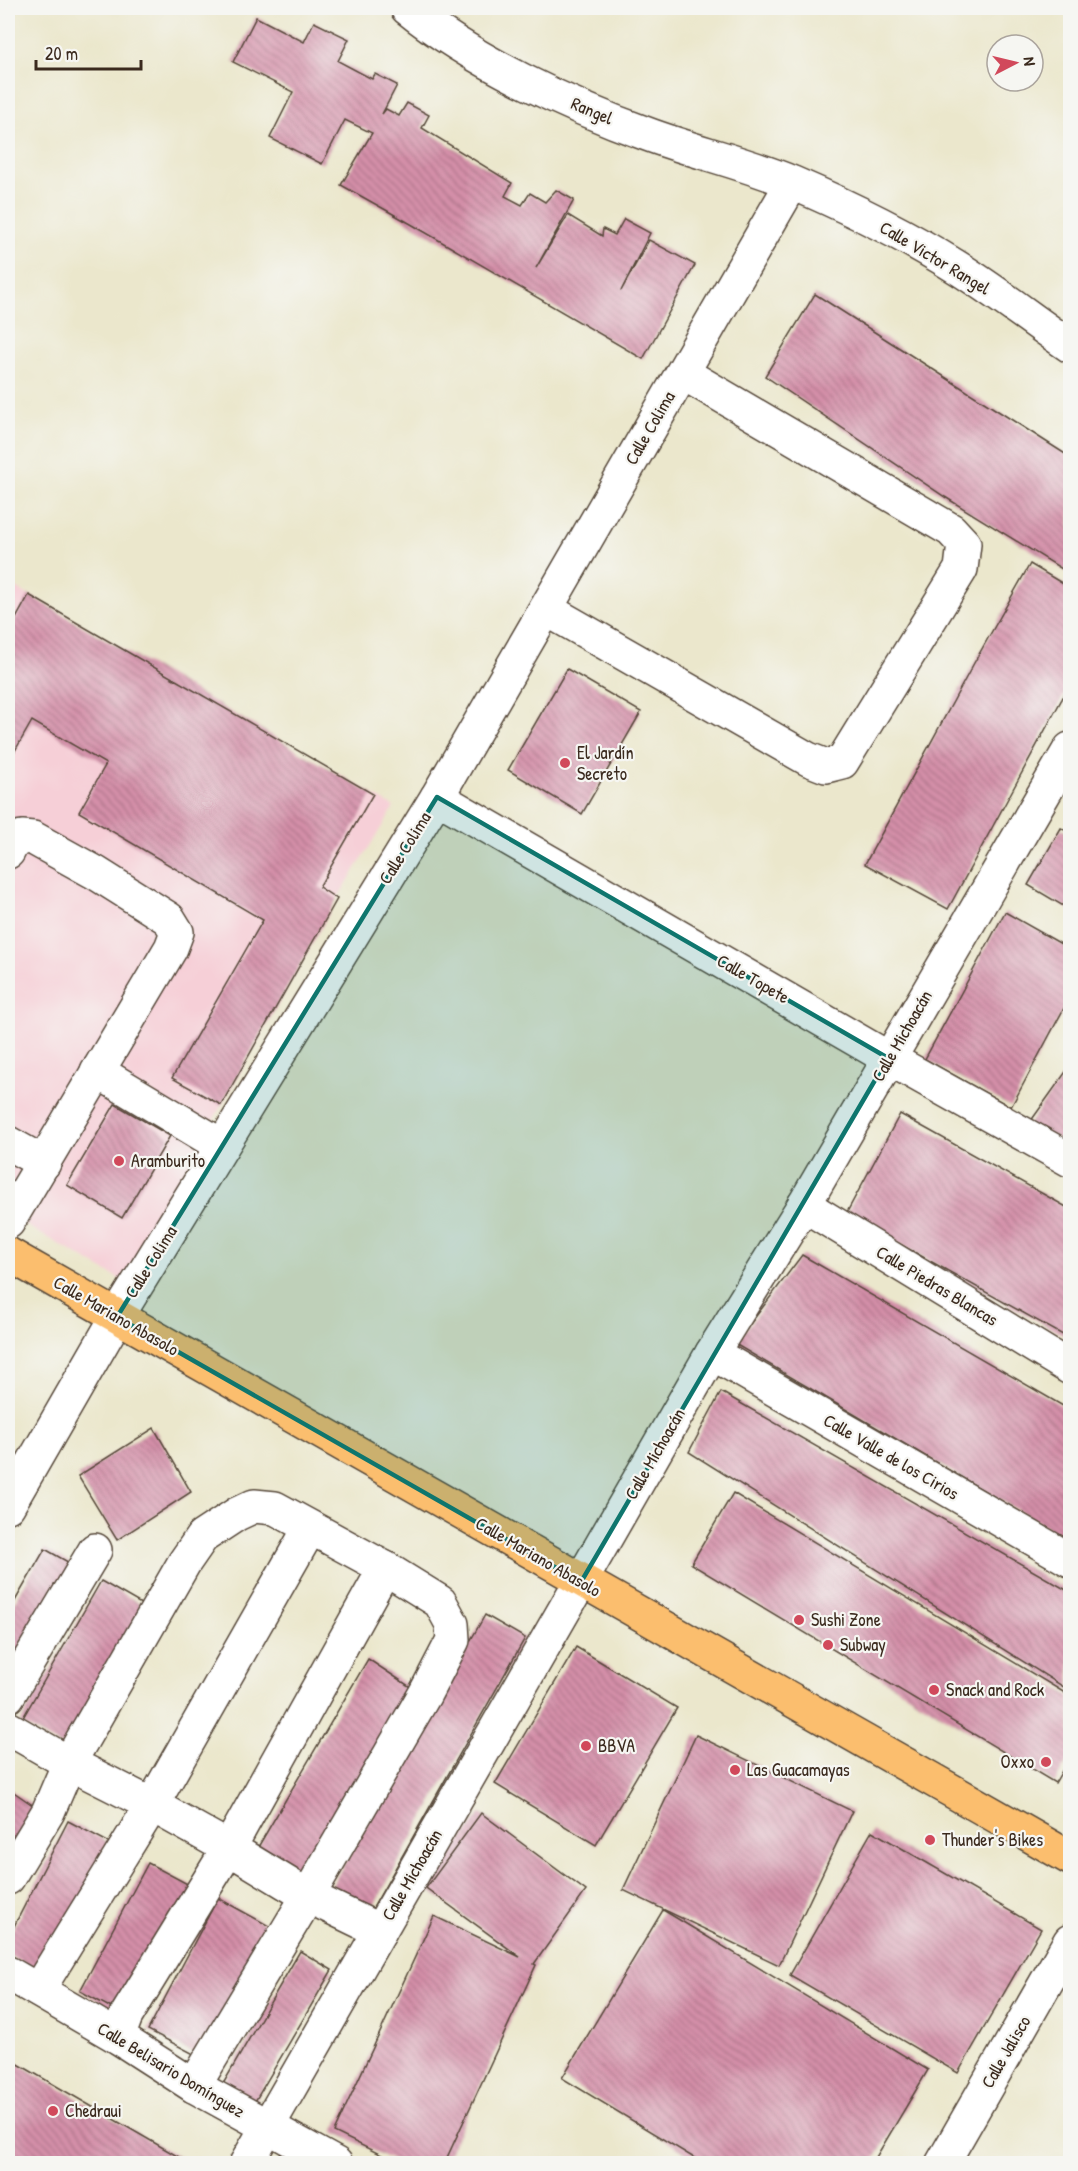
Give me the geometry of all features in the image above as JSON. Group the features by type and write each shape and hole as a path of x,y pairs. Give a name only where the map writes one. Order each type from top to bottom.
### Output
{"main road":[{"name":"Calle Mariano Abasolo","path":"8,1254 581,1582 1071,1858"}],"street":[{"name":"Rangel","path":"407,8 473,52 525,81 577,105 646,134 792,183"},
{"name":"Calle Victor Rangel","path":"792,183 922,246 957,267 1071,346"},
{"name":"Calle Colima","path":"8,1506 117,1317 436,797 792,183"},
{"path":"546,609 808,759 826,766 842,762 961,569 964,544 951,530 683,373"},
{"name":"Calle Michoacán","path":"246,2163 712,1353 804,1205 1071,749"},
{"name":"Calle Topete","path":"436,797 888,1058 1071,1160"},
{"path":"8,852 12,844 22,837 33,838 96,873 169,919 177,932 171,948 8,1222"},
{"path":"97,1071 222,1146"},
{"path":"8,1143 44,1163"},
{"name":"Calle Piedras Blancas","path":"804,1205 1071,1368"},
{"name":"Calle Valle de los Cirios","path":"712,1353 1071,1560"},
{"path":"8,1878 48,1812 69,1763 184,1563 202,1538 237,1514 254,1506 274,1508 386,1568 440,1602 452,1624 453,1640 425,1694 308,1896 194,2086"},
{"path":"38,1990 152,1805 310,1528"},
{"path":"8,1696 95,1550"},
{"path":"118,2037 126,2016 229,1848 386,1568"},
{"path":"8,1728 229,1848 308,1896 380,1931"},
{"name":"Calle Jalisco","path":"942,2163 1071,1941"},
{"name":"Calle Belisario Domínguez","path":"8,1973 118,2037 194,2086 336,2163"}],"highlighted area":[{"path":"437,797 888,1058 581,1582 117,1317"}],"shaded area":[{"path":"11,585 394,807 337,899 123,1281 8,1215 8,591"}],"building":[{"path":"256,17 304,42 314,22 349,39 338,61 372,79 375,74 397,85 382,114 386,109 399,116 407,103 429,115 422,128 512,183 505,196 522,205 530,193 545,202 556,190 574,200 536,268 568,215 602,236 603,229 615,235 624,219 650,233 621,291 649,240 695,265 643,359 341,185 372,133 345,120 322,164 270,138 293,92 233,62"},
{"path":"815,294 1070,457 1070,574 945,497 765,376"},
{"path":"1030,564 1070,588 1070,684 948,909 865,864"},
{"path":"29,595 373,794 319,887 337,899 221,1105 172,1078 263,920 79,812 106,764 32,721 8,763 8,633"},
{"path":"567,669 641,712 582,814 508,770"},
{"path":"1061,828 1070,833 1070,910 1028,885"},
{"path":"1005,912 1070,949 1070,997 1011,1107 925,1059"},
{"path":"1070,1066 1070,1144 1028,1125"},
{"name":"Aramburito","path":"115,1104 170,1136 122,1218 67,1185"},
{"path":"900,1114 1070,1209 1070,1339 846,1214"},
{"path":"802,1255 1070,1410 1070,1541 735,1344"},
{"path":"721,1392 1070,1592 1070,1691 689,1452"},
{"path":"154,1428 191,1492 117,1540 78,1476"},
{"path":"733,1493 1070,1696 1070,1757 1055,1783 691,1564"},
{"path":"45,1549 82,1570 8,1696 8,1613"},
{"path":"101,1581 148,1608 68,1750 20,1723"},
{"path":"485,1615 525,1638 365,1922 324,1899"},
{"name":"BBVA","path":"576,1647 677,1708 596,1845 495,1784"},
{"path":"368,1659 421,1694 306,1891 251,1859"},
{"path":"696,1735 852,1811 779,1965 623,1890"},
{"path":"8,1788 44,1813 8,1874"},
{"path":"481,1813 586,1891 534,1964 536,1965 444,2164 400,2164 334,2132 434,1916 520,1957 426,1888"},
{"path":"68,1821 112,1844 45,1974 8,1955 8,1938"},
{"path":"872,1831 1041,1929 958,2073 790,1975"},
{"path":"148,1863 195,1888 126,2016 80,1991"},
{"path":"218,1898 271,1927 205,2060 148,2030"},
{"path":"663,1910 928,2070 872,2164 704,2164 562,2078"},
{"path":"300,1951 332,1970 247,2115 216,2096"},
{"name":"Chedraui","path":"8,2058 191,2164 8,2164"}],"place":[{"name":"El Jardín Secreto","path":"565,763"},
{"name":"Aramburito","path":"119,1161"},
{"name":"Sushi Zone","path":"799,1620"},
{"name":"Subway","path":"828,1645"},
{"name":"Snack and Rock","path":"934,1690"},
{"name":"BBVA","path":"586,1746"},
{"name":"Oxxo","path":"1046,1762"},
{"name":"Las Guacamayas","path":"735,1770"},
{"name":"Thunder's Bikes","path":"930,1840"},
{"name":"Chedraui","path":"53,2111"}]}
